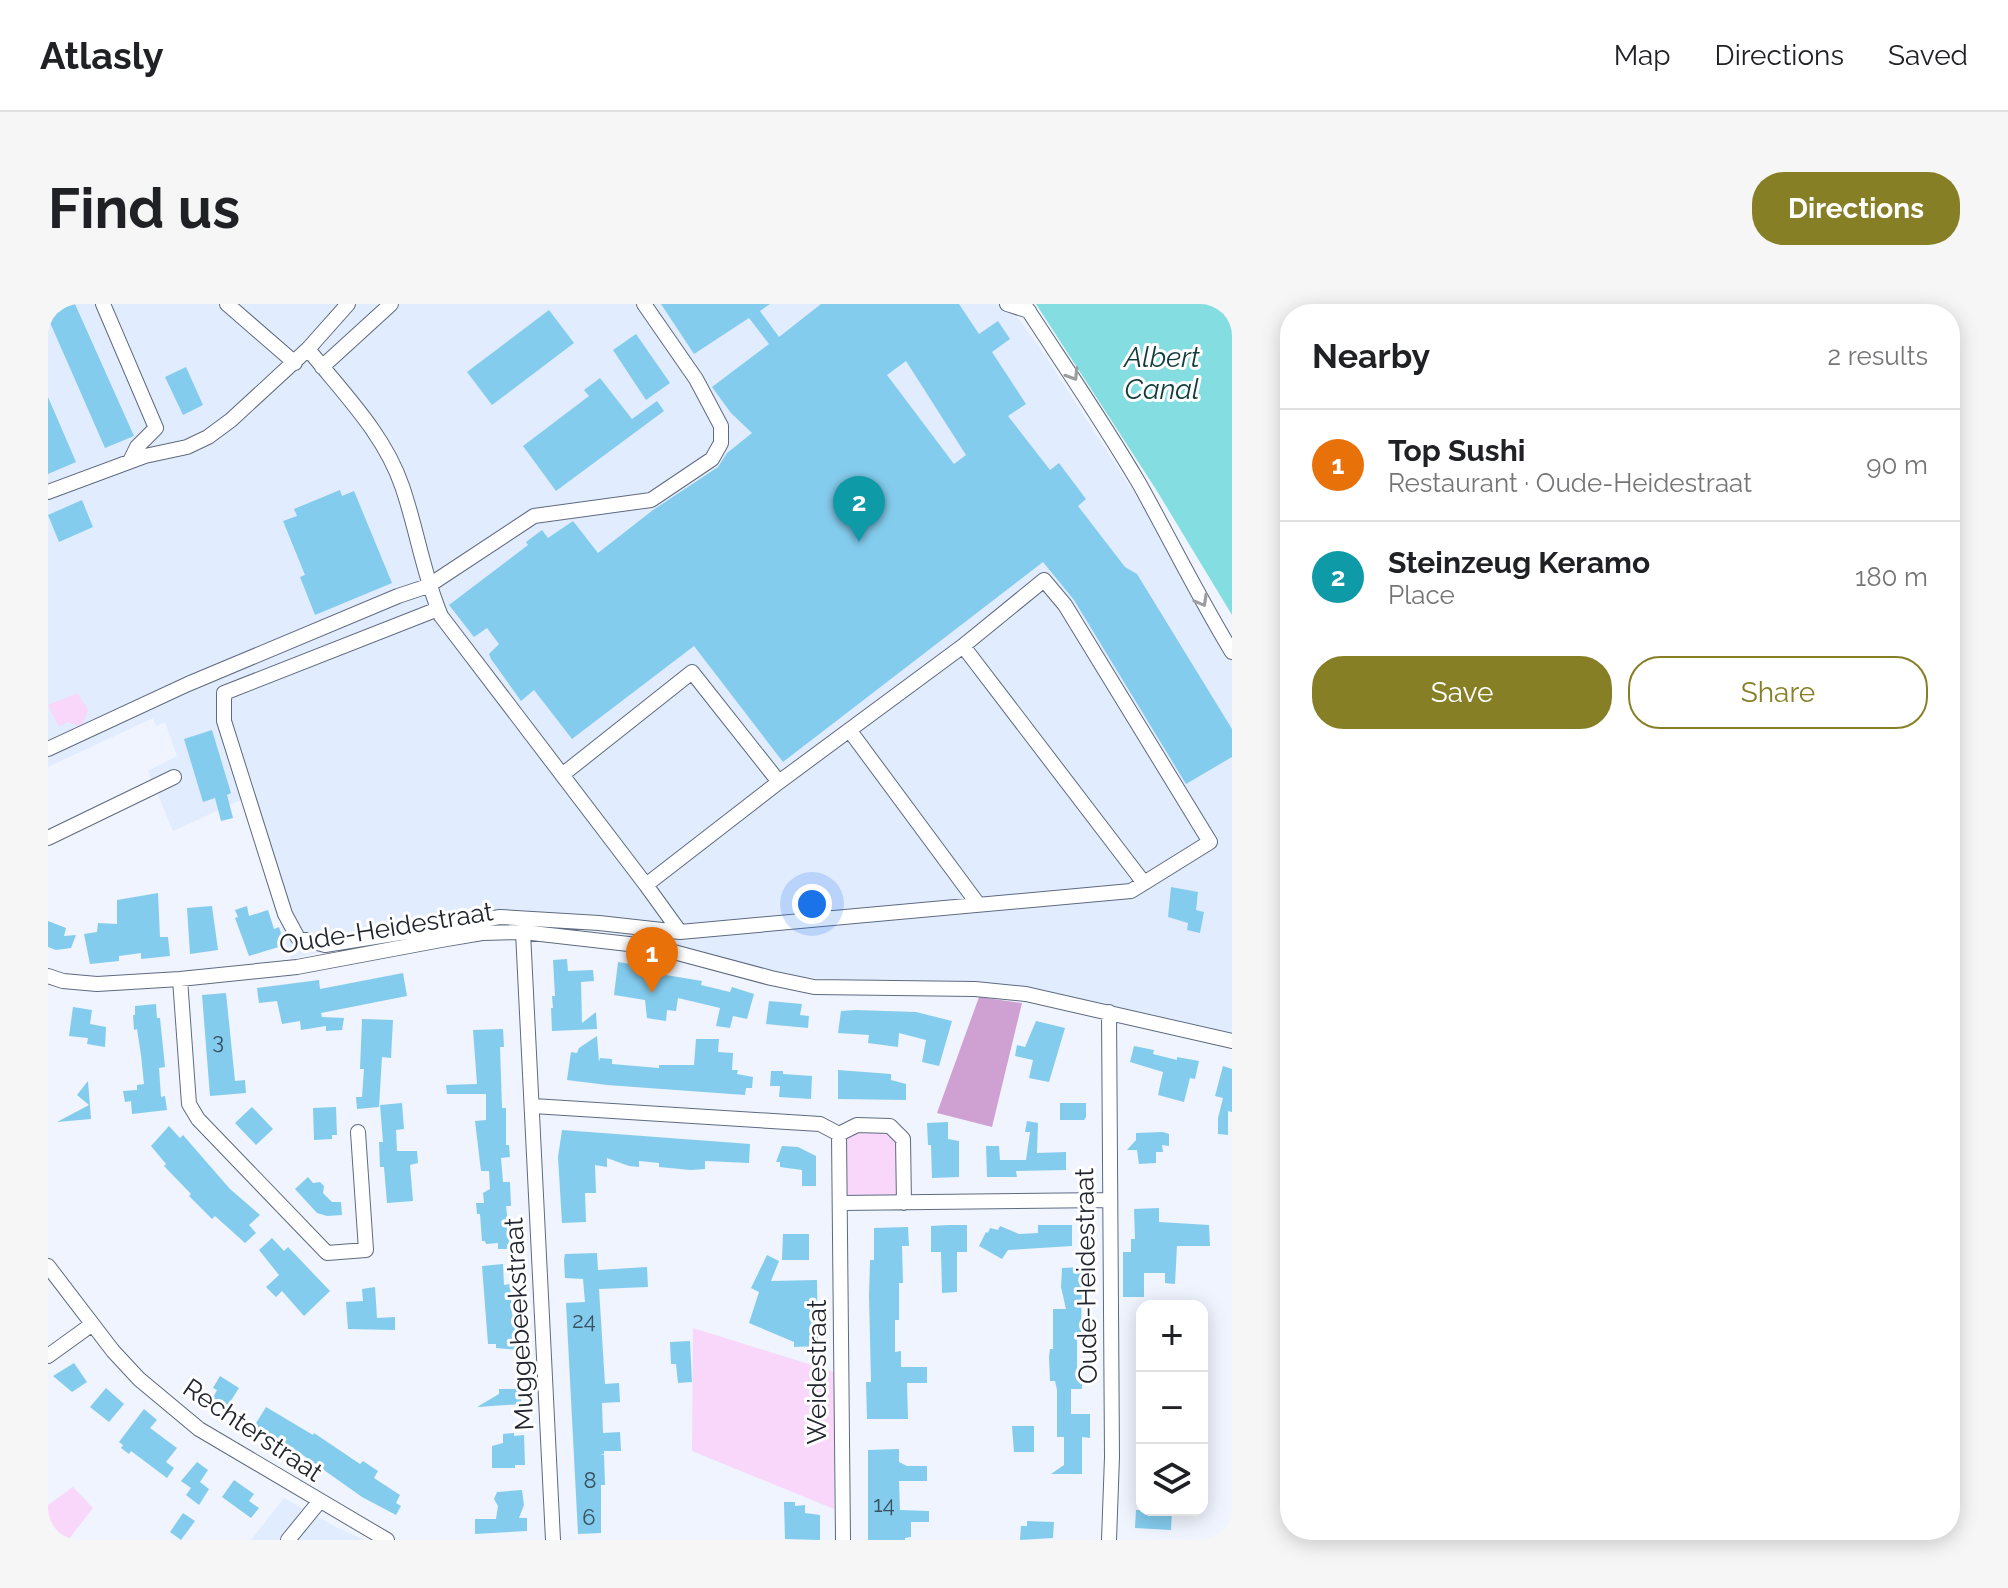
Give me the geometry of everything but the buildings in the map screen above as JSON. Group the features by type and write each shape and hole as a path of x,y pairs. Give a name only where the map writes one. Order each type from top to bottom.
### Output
{"street":[{"path":"103,304 156,428 137,447 130,461"},
{"path":"227,304 295,363"},
{"path":"48,492 130,461 187,447 208,437 295,363 348,304"},
{"path":"322,367 391,304"},
{"path":"48,749 188,684 428,586 534,516 651,500 712,459 721,443 721,426 696,379 644,304"},
{"path":"1007,304 1027,307 1067,366 1140,486 1232,652"},
{"path":"308,349 385,446 402,485 428,586 438,609 680,932"},
{"path":"438,609 224,693 224,721 285,914 298,938 325,945 500,917 680,932 1131,891 1210,842 1065,605 1044,580 963,646 646,885"},
{"path":"963,646 1144,883"},
{"path":"562,775 692,672 779,782"},
{"path":"850,731 978,904"},
{"path":"48,838 174,777"},
{"name":"Oude-Heidestraat","path":"48,976 63,981 97,984 180,979 297,967 454,937 523,932 655,947 814,987 975,989 1026,994 1232,1041"},
{"name":"Muggebeekstraat","path":"523,932 553,1540"},
{"path":"180,979 189,1104 198,1119 327,1253 366,1250 358,1132"},
{"name":"Oude-Heidestraat","path":"1109,1012 1112,1457 1109,1540"},
{"path":"533,1106 820,1124 839,1134 857,1125 890,1126 903,1139 904,1203"},
{"name":"Weidestraat","path":"839,1134 843,1540"},
{"path":"840,1203 1109,1200"},
{"name":"Rechterstraat","path":"48,1266 91,1325 139,1379 199,1429 387,1540"},
{"path":"48,1356 91,1325"},
{"path":"288,1540 319,1502"}],"shaded area":[{"path":"48,304 1008,304 1146,511 1232,649 1232,1033 1027,987 976,982 845,981 794,976 597,929 519,921 411,931 291,959 243,799 173,831 148,771 177,756 165,722 156,726 153,718 48,767"},
{"path":"78,693 88,710 83,724 79,726 68,722 59,727 48,705"},
{"path":"979,997 1022,1003 992,1127 937,1113"},
{"path":"890,1126 903,1139 904,1203 840,1203 839,1134"},
{"path":"693,1328 834,1372 834,1509 692,1451"},
{"path":"73,1487 93,1508 68,1540 48,1540 48,1505"},
{"path":"284,1498 336,1527 365,1540 251,1540"}],"water":[{"name":"Albert Canal","path":"1036,304 1232,304 1232,615 1157,491"}],"place":[{"name":"Steinzeug Keramo","path":"859,542"},
{"name":"Top Sushi","path":"652,993"}]}
